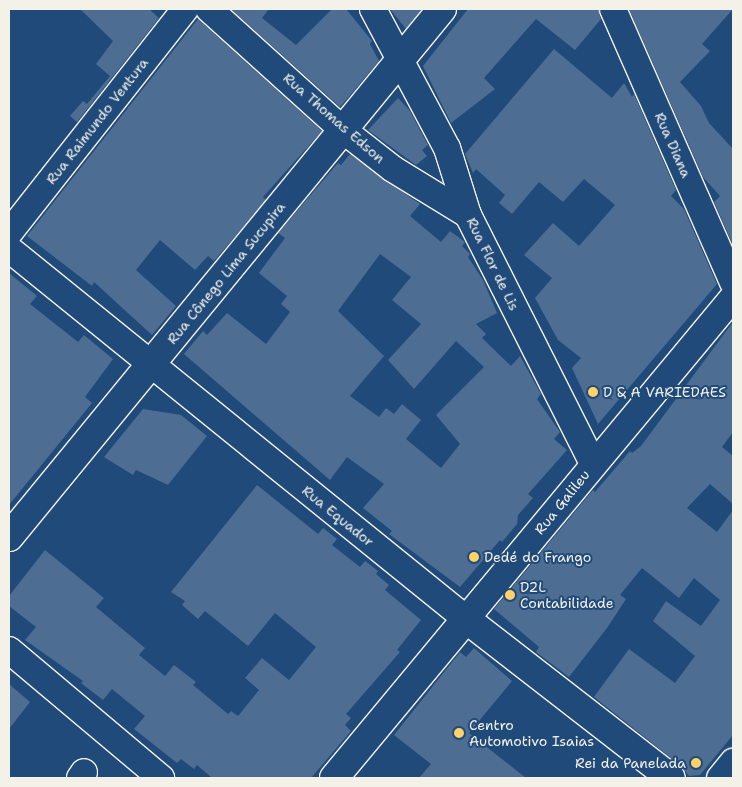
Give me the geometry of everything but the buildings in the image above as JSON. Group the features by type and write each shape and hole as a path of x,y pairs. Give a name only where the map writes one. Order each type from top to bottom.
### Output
{"street":[{"name":"Rua Raimundo Ventura","path":"9,233 185,9"},
{"name":"Rua Thomas Edson","path":"209,9 343,130 393,170 468,215"},
{"name":"Rua Flor de Lis","path":"373,9 446,148 468,215 593,464"},
{"name":"Rua Cônego Lima Sucupira","path":"9,537 442,9"},
{"name":"Rua Diana","path":"612,9 733,282"},
{"name":"Rua Equador","path":"9,249 466,619 671,778"},
{"name":"Rua Galileu","path":"334,778 733,297"},
{"path":"9,650 161,778"},
{"path":"720,778 733,762"}],"place":[{"name":"D & A VARIEDAES","path":"593,392"},
{"name":"Dedé do Frango","path":"474,557"},
{"name":"D2L Contabilidade","path":"510,595"},
{"name":"Centro Automotivo Isaias","path":"459,733"},
{"name":"Rei da Panelada","path":"696,763"}]}
